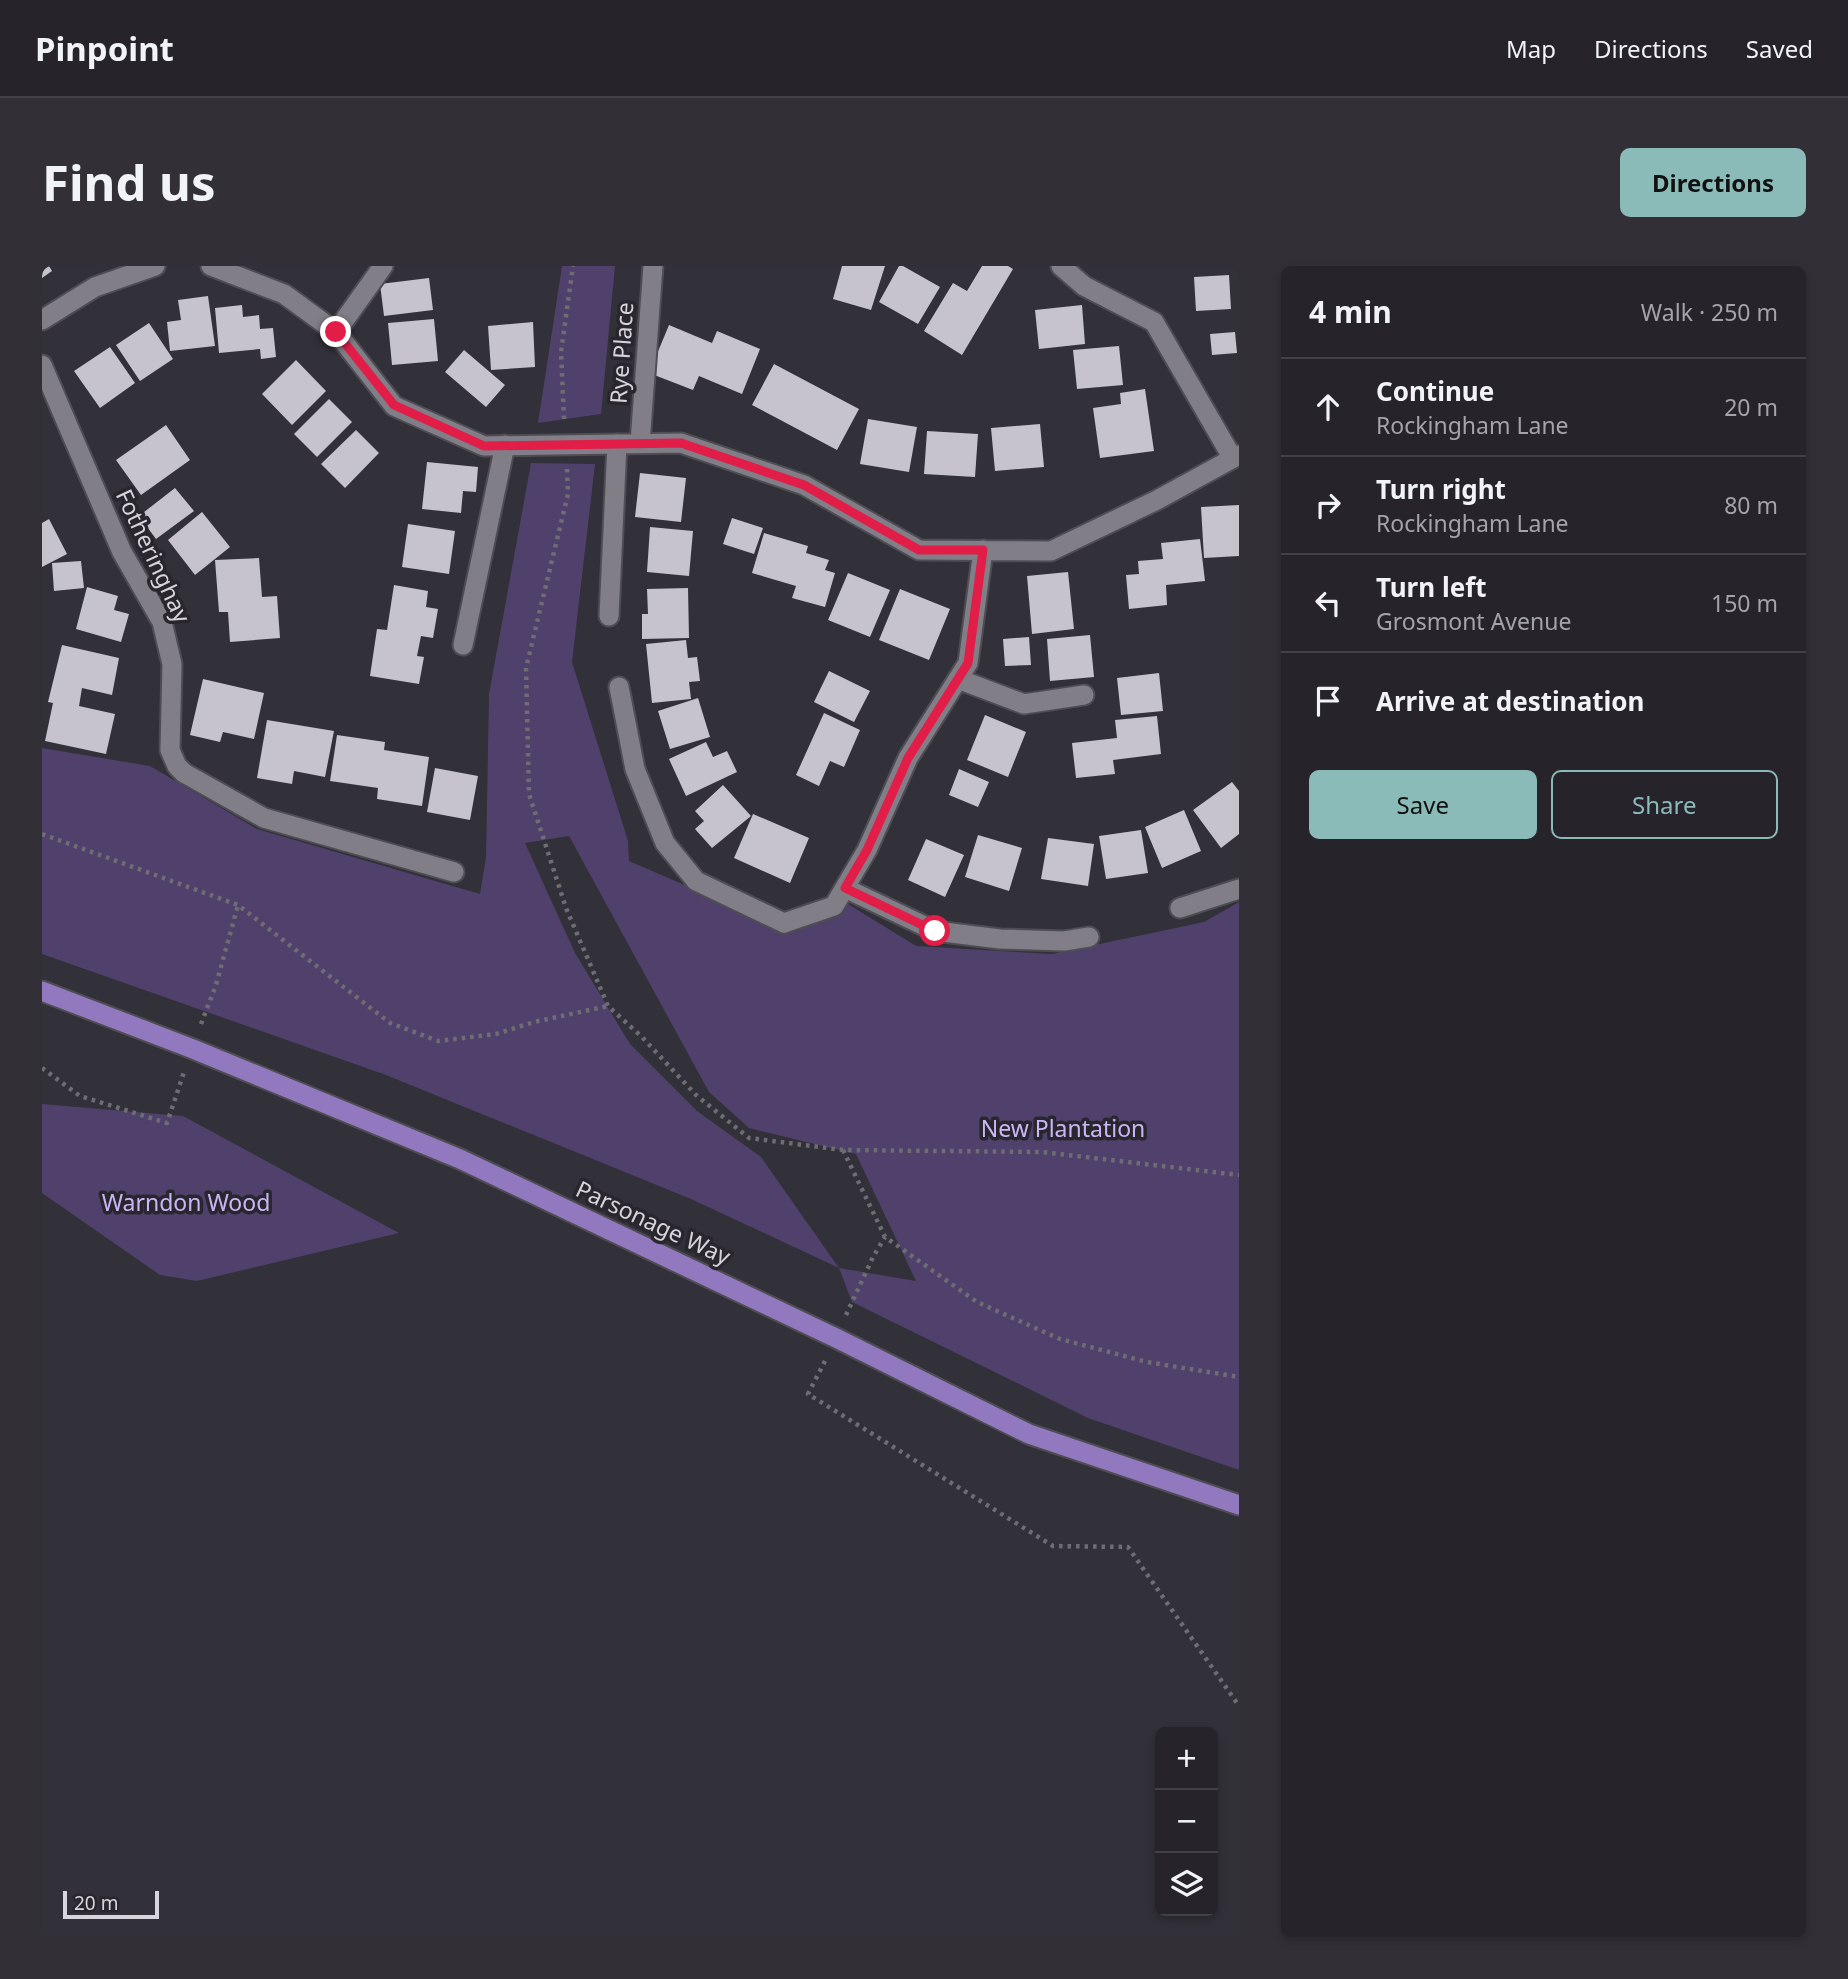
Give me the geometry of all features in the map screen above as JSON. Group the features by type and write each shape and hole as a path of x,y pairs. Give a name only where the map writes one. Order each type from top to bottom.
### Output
{"main road":[{"name":"Parsonage Way","path":"42,991 193,1049 460,1159 836,1338 1029,1434 1239,1505"}],"street":[{"path":"42,320 94,287 155,266"},
{"path":"211,266 284,294 336,332 394,405 484,446 681,443 804,485 919,550 1051,551 1157,500 1236,456 1154,322 1084,286 1061,266"},
{"path":"336,332 383,266"},
{"name":"Rye Place","path":"640,443 653,266"},
{"name":"Fotheringhay","path":"42,365 122,552 162,622 172,664 170,750 177,766 184,773 264,818 454,872"},
{"path":"609,616 617,444"},
{"path":"463,645 505,445"},
{"path":"619,687 635,769 665,843 696,881 784,923 834,906 867,850 908,758 968,663 983,550"},
{"path":"958,679 1024,704 1084,695"},
{"path":"845,888 935,931 1000,940 1064,941 1089,937"},
{"path":"1180,908 1239,889"}],"path":[{"path":"573,266 561,352 568,494 526,668 529,794 566,908 608,1006 642,1037 696,1095 749,1138 844,1150 1042,1152 1239,1175"},
{"path":"42,834 238,905 390,1023 438,1041 496,1034 608,1006"},
{"path":"203,1019 216,985 238,905"},
{"path":"42,1068 80,1096 167,1123 179,1083"},
{"path":"844,1150 886,1237 977,1302 1060,1339 1147,1362 1239,1377"},
{"path":"852,1303 873,1257 886,1237"},
{"path":"822,1367 808,1394 1053,1546 1128,1547 1239,1706"}],"green space":[{"path":"562,266 615,266 601,414 538,423"},
{"name":"New Plantation","path":"531,463 595,464 572,662 628,841 629,861 768,921 785,934 848,904 916,946 1052,954 1204,922 1239,902 1239,1470 1088,1418 852,1302 839,1268 691,1199 386,1075 42,954 42,748 150,766 257,829 480,894 486,857 489,694","holes":["569,836 709,1092 749,1128 856,1154 916,1281 839,1268 761,1157 697,1111 630,1044 575,953 525,843"]},
{"name":"Warndon Wood","path":"42,1104 183,1116 399,1233 197,1281 160,1275 42,1193"}],"building":[{"path":"42,266 49,266 52,271 42,278"},
{"path":"842,266 885,266 871,310 833,299"},
{"path":"899,266 940,287 918,324 879,302"},
{"path":"982,266 1008,266 1013,269 962,355 924,331 953,283 967,291"},
{"path":"1229,275 1231,309 1196,311 1194,277"},
{"path":"429,278 433,310 384,316 380,284"},
{"path":"208,296 215,346 170,351 167,322 181,320 178,300"},
{"path":"242,305 243,317 259,315 260,329 273,328 276,357 261,359 260,349 219,353 215,308"},
{"path":"1082,305 1085,344 1039,349 1035,310"},
{"path":"434,319 438,361 392,365 388,323"},
{"path":"533,322 535,367 491,370 488,326"},
{"path":"149,323 173,359 140,381 116,345"},
{"path":"669,325 712,343 717,331 760,349 742,394 699,376 693,390 649,373"},
{"path":"1235,332 1237,353 1212,355 1210,334"},
{"path":"1119,346 1123,385 1077,389 1073,350"},
{"path":"110,347 135,383 100,408 74,371"},
{"path":"464,350 505,385 486,407 445,372"},
{"path":"296,360 326,391 292,425 262,394"},
{"path":"774,364 859,409 837,450 752,405"},
{"path":"1145,389 1154,451 1100,458 1093,408 1121,404 1120,393"},
{"path":"329,399 352,422 317,457 294,434"},
{"path":"868,419 917,427 909,472 860,464"},
{"path":"1040,424 1044,467 995,471 991,428"},
{"path":"166,425 190,460 141,495 116,460"},
{"path":"356,430 379,453 345,488 321,464"},
{"path":"927,431 978,434 975,477 924,474"},
{"path":"427,462 478,467 476,492 463,491 461,513 422,509"},
{"path":"640,473 686,478 681,522 635,517"},
{"path":"175,488 194,511 156,539 139,516"},
{"path":"1239,505 1239,556 1204,558 1201,507"},
{"path":"202,512 230,547 195,575 168,540"},
{"path":"732,518 763,528 754,554 723,544"},
{"path":"49,519 67,554 42,567 42,523"},
{"path":"408,524 455,531 449,574 402,567"},
{"path":"650,527 693,531 689,576 647,572"},
{"path":"764,533 808,546 806,553 829,560 825,570 835,573 825,607 792,598 796,586 752,573"},
{"path":"1200,539 1205,581 1166,585 1167,605 1129,609 1126,575 1139,574 1138,561 1163,559 1161,543"},
{"path":"259,558 262,597 277,596 280,638 230,642 228,612 219,612 215,560"},
{"path":"81,561 84,588 54,591 52,563"},
{"path":"1068,572 1074,629 1032,634 1027,576"},
{"path":"848,573 890,590 870,637 828,620"},
{"path":"394,585 428,591 426,607 438,609 433,638 421,636 417,656 424,657 419,684 370,676 377,629 387,630"},
{"path":"87,587 118,596 114,610 129,614 121,642 76,629"},
{"path":"688,588 689,638 642,639 642,614 648,614 647,589"},
{"path":"900,589 950,609 929,660 879,640"},
{"path":"1090,635 1094,677 1050,681 1047,639"},
{"path":"1029,637 1031,665 1005,666 1003,639"},
{"path":"686,640 688,658 697,657 700,681 689,682 691,699 652,703 646,644"},
{"path":"62,645 119,658 112,695 82,688 79,706 115,714 106,754 45,741 53,703 48,702"},
{"path":"829,671 870,691 854,722 814,702"},
{"path":"1159,673 1163,711 1121,715 1117,678"},
{"path":"203,679 264,693 254,739 223,732 220,742 190,735"},
{"path":"698,698 710,737 670,749 658,711"},
{"path":"824,713 860,730 844,767 830,761 819,786 796,775"},
{"path":"985,715 1026,732 1008,777 967,760"},
{"path":"1157,716 1161,754 1113,760 1115,774 1076,778 1072,743 1117,738 1115,720"},
{"path":"267,720 334,731 325,777 294,771 292,784 257,778"},
{"path":"337,735 385,742 384,750 429,757 422,806 377,799 378,788 330,781"},
{"path":"706,742 713,757 727,751 737,772 686,796 669,759"},
{"path":"435,768 478,776 470,820 427,812"},
{"path":"959,769 989,782 978,807 949,795"},
{"path":"1232,782 1239,791 1239,834 1221,848 1193,810"},
{"path":"723,785 751,816 712,848 695,829 704,821 695,811"},
{"path":"1184,810 1201,851 1162,868 1145,827"},
{"path":"753,814 809,838 790,883 734,858"},
{"path":"1141,830 1148,873 1106,879 1099,836"},
{"path":"978,835 1022,848 1009,891 965,877"},
{"path":"1048,838 1094,844 1088,886 1041,879"},
{"path":"926,839 964,855 945,897 908,880"}],"route":[{"path":"336,332 394,405 484,446 681,443 804,485 919,550 983,550 968,663 908,758 867,850 845,888 935,931"}]}
